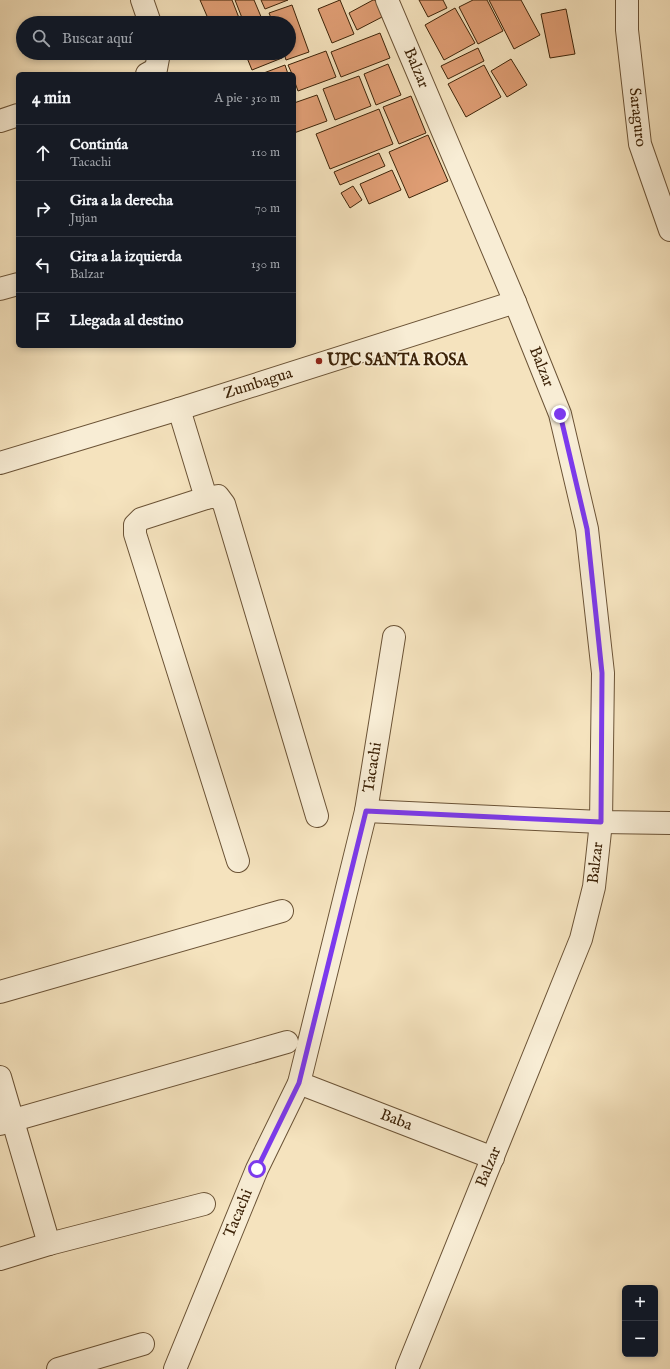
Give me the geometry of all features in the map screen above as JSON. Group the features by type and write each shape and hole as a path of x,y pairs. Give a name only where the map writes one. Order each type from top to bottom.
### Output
{"street":[{"path":"142,0 148,16"},
{"name":"Balzar","path":"387,0 515,302 560,414 587,529 602,673 601,822 594,887 581,939 407,1369"},
{"name":"Saraguro","path":"627,0 627,30 640,144 670,230"},
{"path":"150,72 156,69 158,60"},
{"path":"0,121 16,116"},
{"path":"0,289 16,285"},
{"name":"Zumbagua","path":"0,463 179,409 515,302"},
{"path":"179,409 206,498"},
{"path":"238,861 135,534 136,525 141,519 206,498 218,496 224,504 318,816"},
{"name":"Tacachi","path":"175,1369 257,1169 299,1083 366,811 394,637"},
{"path":"366,811 601,822 670,823"},
{"path":"0,992 282,911"},
{"path":"6,1123 287,1042"},
{"path":"0,1077 6,1123 49,1244"},
{"name":"Baba","path":"299,1083 493,1158"},
{"path":"0,1259 49,1244 204,1204"},
{"path":"58,1369 142,1344"}],"building":[{"path":"200,0 232,0 238,16 207,16"},
{"path":"235,0 254,0 261,16 241,16"},
{"path":"261,0 288,0 265,9"},
{"path":"340,0 354,34 332,43 318,9"},
{"path":"375,0 384,16 357,30 349,13"},
{"path":"419,0 443,0 447,8 428,17"},
{"path":"473,0 487,0 503,31 478,44 459,7"},
{"path":"489,0 521,0 540,35 514,49"},
{"path":"292,5 296,16 270,16 269,13"},
{"path":"455,8 475,43 444,60 425,25"},
{"path":"566,9 575,54 550,58 541,14"},
{"path":"296,16 309,52 296,57"},
{"path":"380,33 390,58 341,77 331,52"},
{"path":"478,48 484,61 448,79 441,66"},
{"path":"326,51 336,77 298,91 296,86 296,72 291,72 288,65"},
{"path":"511,59 527,85 507,97 491,71"},
{"path":"248,60 277,60 252,70"},
{"path":"388,64 401,95 376,105 364,74"},
{"path":"285,65 287,72 266,72"},
{"path":"484,65 501,97 466,117 448,84"},
{"path":"359,76 371,106 335,120 323,89"},
{"path":"317,95 327,121 296,132 296,102"},
{"path":"411,96 426,133 399,144 383,107"},
{"path":"379,109 393,144 330,169 316,134"},
{"path":"428,135 448,181 409,198 389,152"},
{"path":"379,153 385,166 340,185 334,172"},
{"path":"392,170 401,190 369,204 360,184"},
{"path":"353,186 362,200 350,208 341,193"}],"place":[{"name":"UPC SANTA ROSA","path":"319,361"}],"route":[{"path":"257,1169 299,1083 366,811 601,822 602,673 587,529 560,414"}]}
